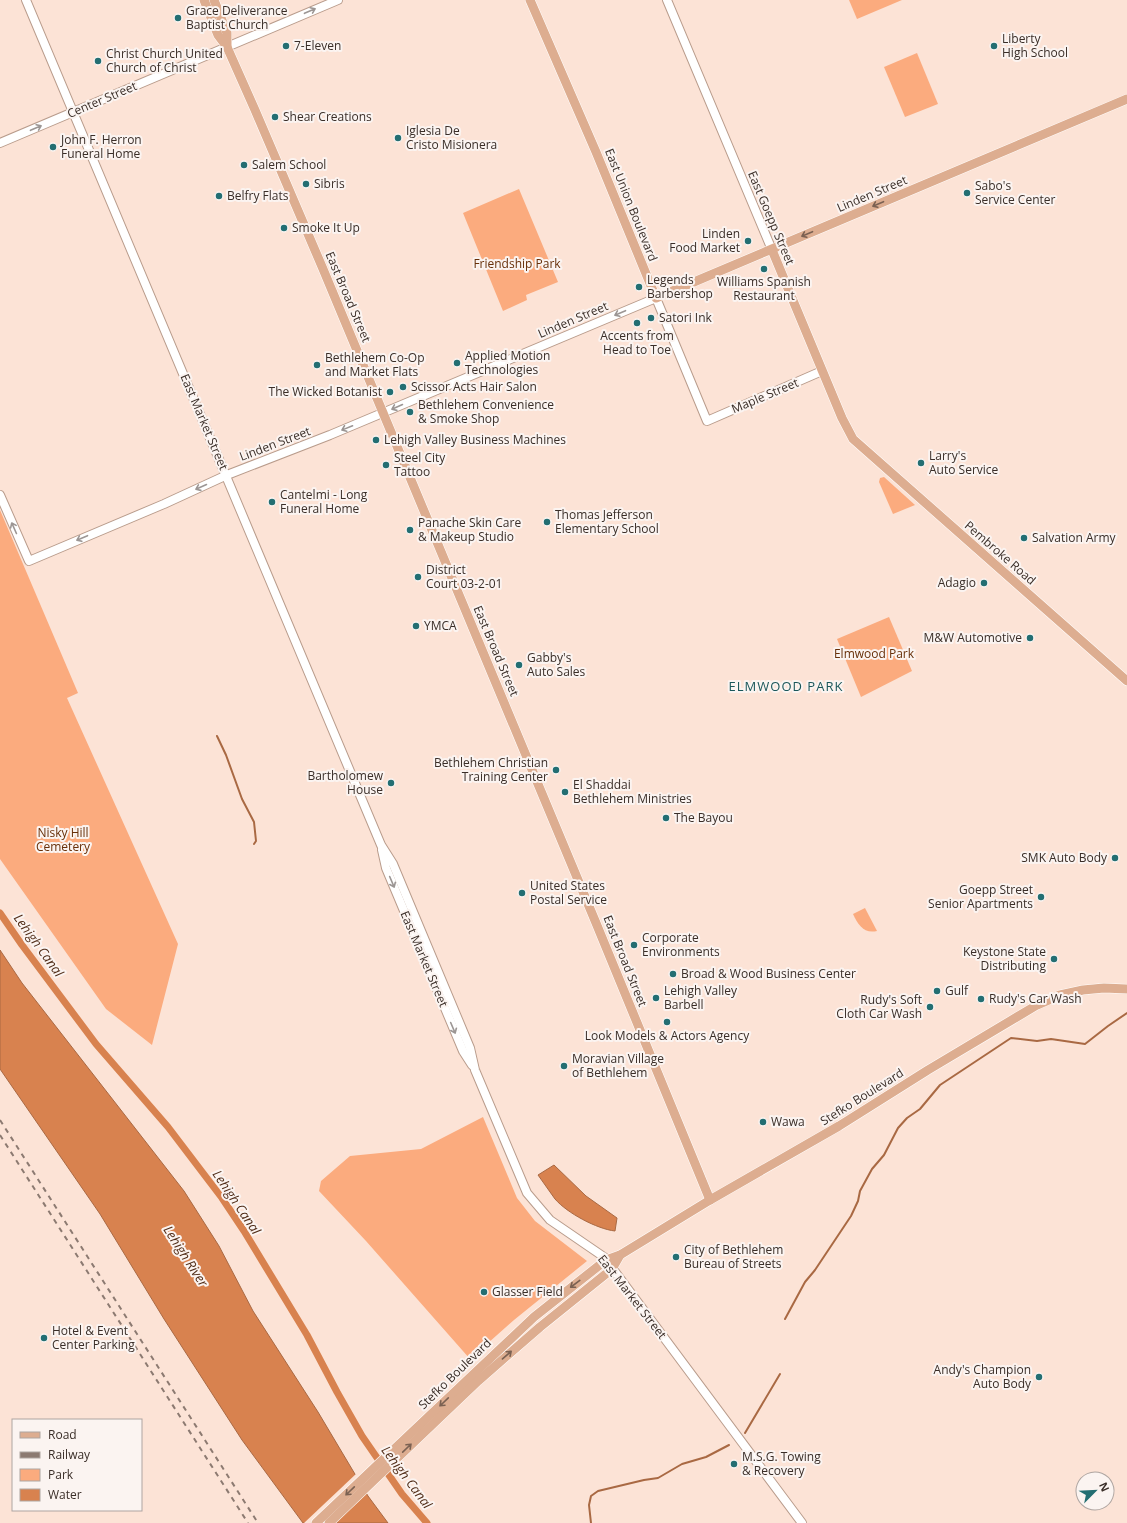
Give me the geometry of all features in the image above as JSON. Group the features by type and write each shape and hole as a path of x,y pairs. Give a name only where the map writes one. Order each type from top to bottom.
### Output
{"main road":[{"name":"East Broad Street","path":"204,0 218,35 227,47 255,110 383,413 710,1200"},
{"name":"East Broad Street","path":"214,0 227,33 227,47"},
{"name":"East Union Boulevard","path":"530,0 656,298"},
{"name":"Linden Street","path":"656,298 1127,99"},
{"name":"East Goepp Street","path":"772,250 842,418 857,444"},
{"name":"Pembroke Road","path":"857,444 1074,632 1127,681"},
{"name":"Stefko Boulevard","path":"328,1523 475,1378 534,1317 606,1260 620,1255 710,1200 839,1126 928,1070 1041,1003 1060,995 1082,990 1127,988"},
{"name":"Stefko Boulevard","path":"316,1523 475,1378 612,1268 620,1255"}],"street":[{"name":"East Market Street","path":"26,0 227,475 310,679 381,845 393,864 470,1048 475,1070 527,1193 550,1220 575,1239 599,1253 606,1260 802,1523"},
{"name":"Center Street","path":"0,143 338,0"},
{"name":"East Goepp Street","path":"667,0 772,250"},
{"name":"Linden Street","path":"0,495 28,561 164,504 227,475 383,413 656,298"},
{"name":"East Union Boulevard","path":"656,298 707,420"},
{"name":"Maple Street","path":"707,420 822,371"}],"green space":[{"path":"849,0 902,0 857,19"},
{"path":"917,53 938,104 905,117 884,67"},
{"name":"Friendship Park","path":"519,189 558,282 526,295 527,300 503,311 463,213"},
{"path":"884,477 915,505 893,514 879,482 880,478"},
{"name":"Nisky Hill Cemetery","path":"0,510 78,693 67,698 178,944 152,1045 106,1009 0,859"},
{"name":"Elmwood Park","path":"889,617 912,671 861,697 837,639"},
{"path":"865,908 877,931 872,932 865,930 859,925 855,918 853,914"},
{"name":"Glasser Field","path":"483,1117 517,1198 535,1221 587,1261 514,1320 470,1359 366,1241 319,1191 321,1181 350,1156 421,1149"}],"water":[{"name":"Lehigh River","path":"0,950 22,983 184,1191 219,1246 253,1311 318,1412 368,1496 388,1523 303,1523 242,1440 164,1319 100,1214 0,1069"},
{"path":"554,1165 586,1196 617,1218 615,1231 608,1230 583,1220 567,1210 555,1199 538,1175"}],"pier":[{"path":"357,1473 368,1492 335,1523 304,1523"}],"waterway":[{"path":"217,736 226,755 242,799 254,822 256,841 254,844"},
{"name":"Lehigh Canal","path":"0,913 96,1044 168,1127 222,1198 244,1231 307,1335 362,1436 402,1494 427,1523"},
{"path":"785,1319 805,1282 815,1270 851,1216 858,1201 860,1191 872,1169 884,1155 898,1128 907,1118 920,1109 940,1085 1011,1038 1037,1041 1051,1039 1085,1044 1127,1013"},
{"path":"745,1433 780,1374"},
{"path":"591,1523 589,1505 591,1496 598,1491 658,1478 682,1464 706,1457 729,1445"}],"railway":[{"path":"0,1120 258,1523"},
{"path":"0,1135 248,1523"}],"place":[{"name":"Grace Deliverance Baptist Church","path":"178,18"},
{"name":"7-Eleven","path":"286,46"},
{"name":"Liberty High School","path":"994,46"},
{"name":"Christ Church United Church of Christ","path":"98,61"},
{"name":"Shear Creations","path":"275,117"},
{"name":"Iglesia De Cristo Misionera","path":"398,138"},
{"name":"John F. Herron Funeral Home","path":"53,147"},
{"name":"Salem School","path":"244,165"},
{"name":"Sibris","path":"306,184"},
{"name":"Sabo's Service Center","path":"967,193"},
{"name":"Belfry Flats","path":"219,196"},
{"name":"Smoke It Up","path":"284,228"},
{"name":"Linden Food Market","path":"748,241"},
{"name":"Williams Spanish Restaurant","path":"764,269"},
{"name":"Legends Barbershop","path":"639,287"},
{"name":"Satori Ink","path":"651,318"},
{"name":"Accents from Head to Toe","path":"637,323"},
{"name":"Applied Motion Technologies","path":"457,363"},
{"name":"Bethlehem Co-Op and Market Flats","path":"317,365"},
{"name":"Scissor Acts Hair Salon","path":"403,387"},
{"name":"The Wicked Botanist","path":"390,392"},
{"name":"Bethlehem Convenience & Smoke Shop","path":"410,412"},
{"name":"Lehigh Valley Business Machines","path":"376,440"},
{"name":"Larry's Auto Service","path":"921,463"},
{"name":"Steel City Tattoo","path":"386,465"},
{"name":"Cantelmi - Long Funeral Home","path":"272,502"},
{"name":"Thomas Jefferson Elementary School","path":"547,522"},
{"name":"Panache Skin Care & Makeup Studio","path":"410,530"},
{"name":"Salvation Army","path":"1024,538"},
{"name":"District Court 03-2-01","path":"418,577"},
{"name":"Adagio","path":"984,583"},
{"name":"YMCA","path":"416,626"},
{"name":"M&W Automotive","path":"1030,638"},
{"name":"Gabby's Auto Sales","path":"519,665"},
{"name":"Bethlehem Christian Training Center","path":"556,770"},
{"name":"Bartholomew House","path":"391,783"},
{"name":"El Shaddai Bethlehem Ministries","path":"565,792"},
{"name":"The Bayou","path":"666,818"},
{"name":"SMK Auto Body","path":"1115,858"},
{"name":"United States Postal Service","path":"522,893"},
{"name":"Goepp Street Senior Apartments","path":"1041,897"},
{"name":"Corporate Environments","path":"634,945"},
{"name":"Keystone State Distributing","path":"1054,959"},
{"name":"Broad & Wood Business Center","path":"673,974"},
{"name":"Gulf","path":"937,991"},
{"name":"Lehigh Valley Barbell","path":"656,998"},
{"name":"Rudy's Car Wash","path":"981,999"},
{"name":"Rudy's Soft Cloth Car Wash","path":"930,1007"},
{"name":"Look Models & Actors Agency","path":"667,1022"},
{"name":"Moravian Village of Bethlehem","path":"564,1066"},
{"name":"Wawa","path":"763,1122"},
{"name":"City of Bethlehem Bureau of Streets","path":"676,1257"},
{"name":"Glasser Field","path":"484,1292"},
{"name":"Hotel & Event Center Parking","path":"44,1338"},
{"name":"Andy's Champion Auto Body","path":"1039,1377"},
{"name":"M.S.G. Towing & Recovery","path":"734,1464"}],"district":[{"name":"ELMWOOD PARK","path":"786,686"}]}
